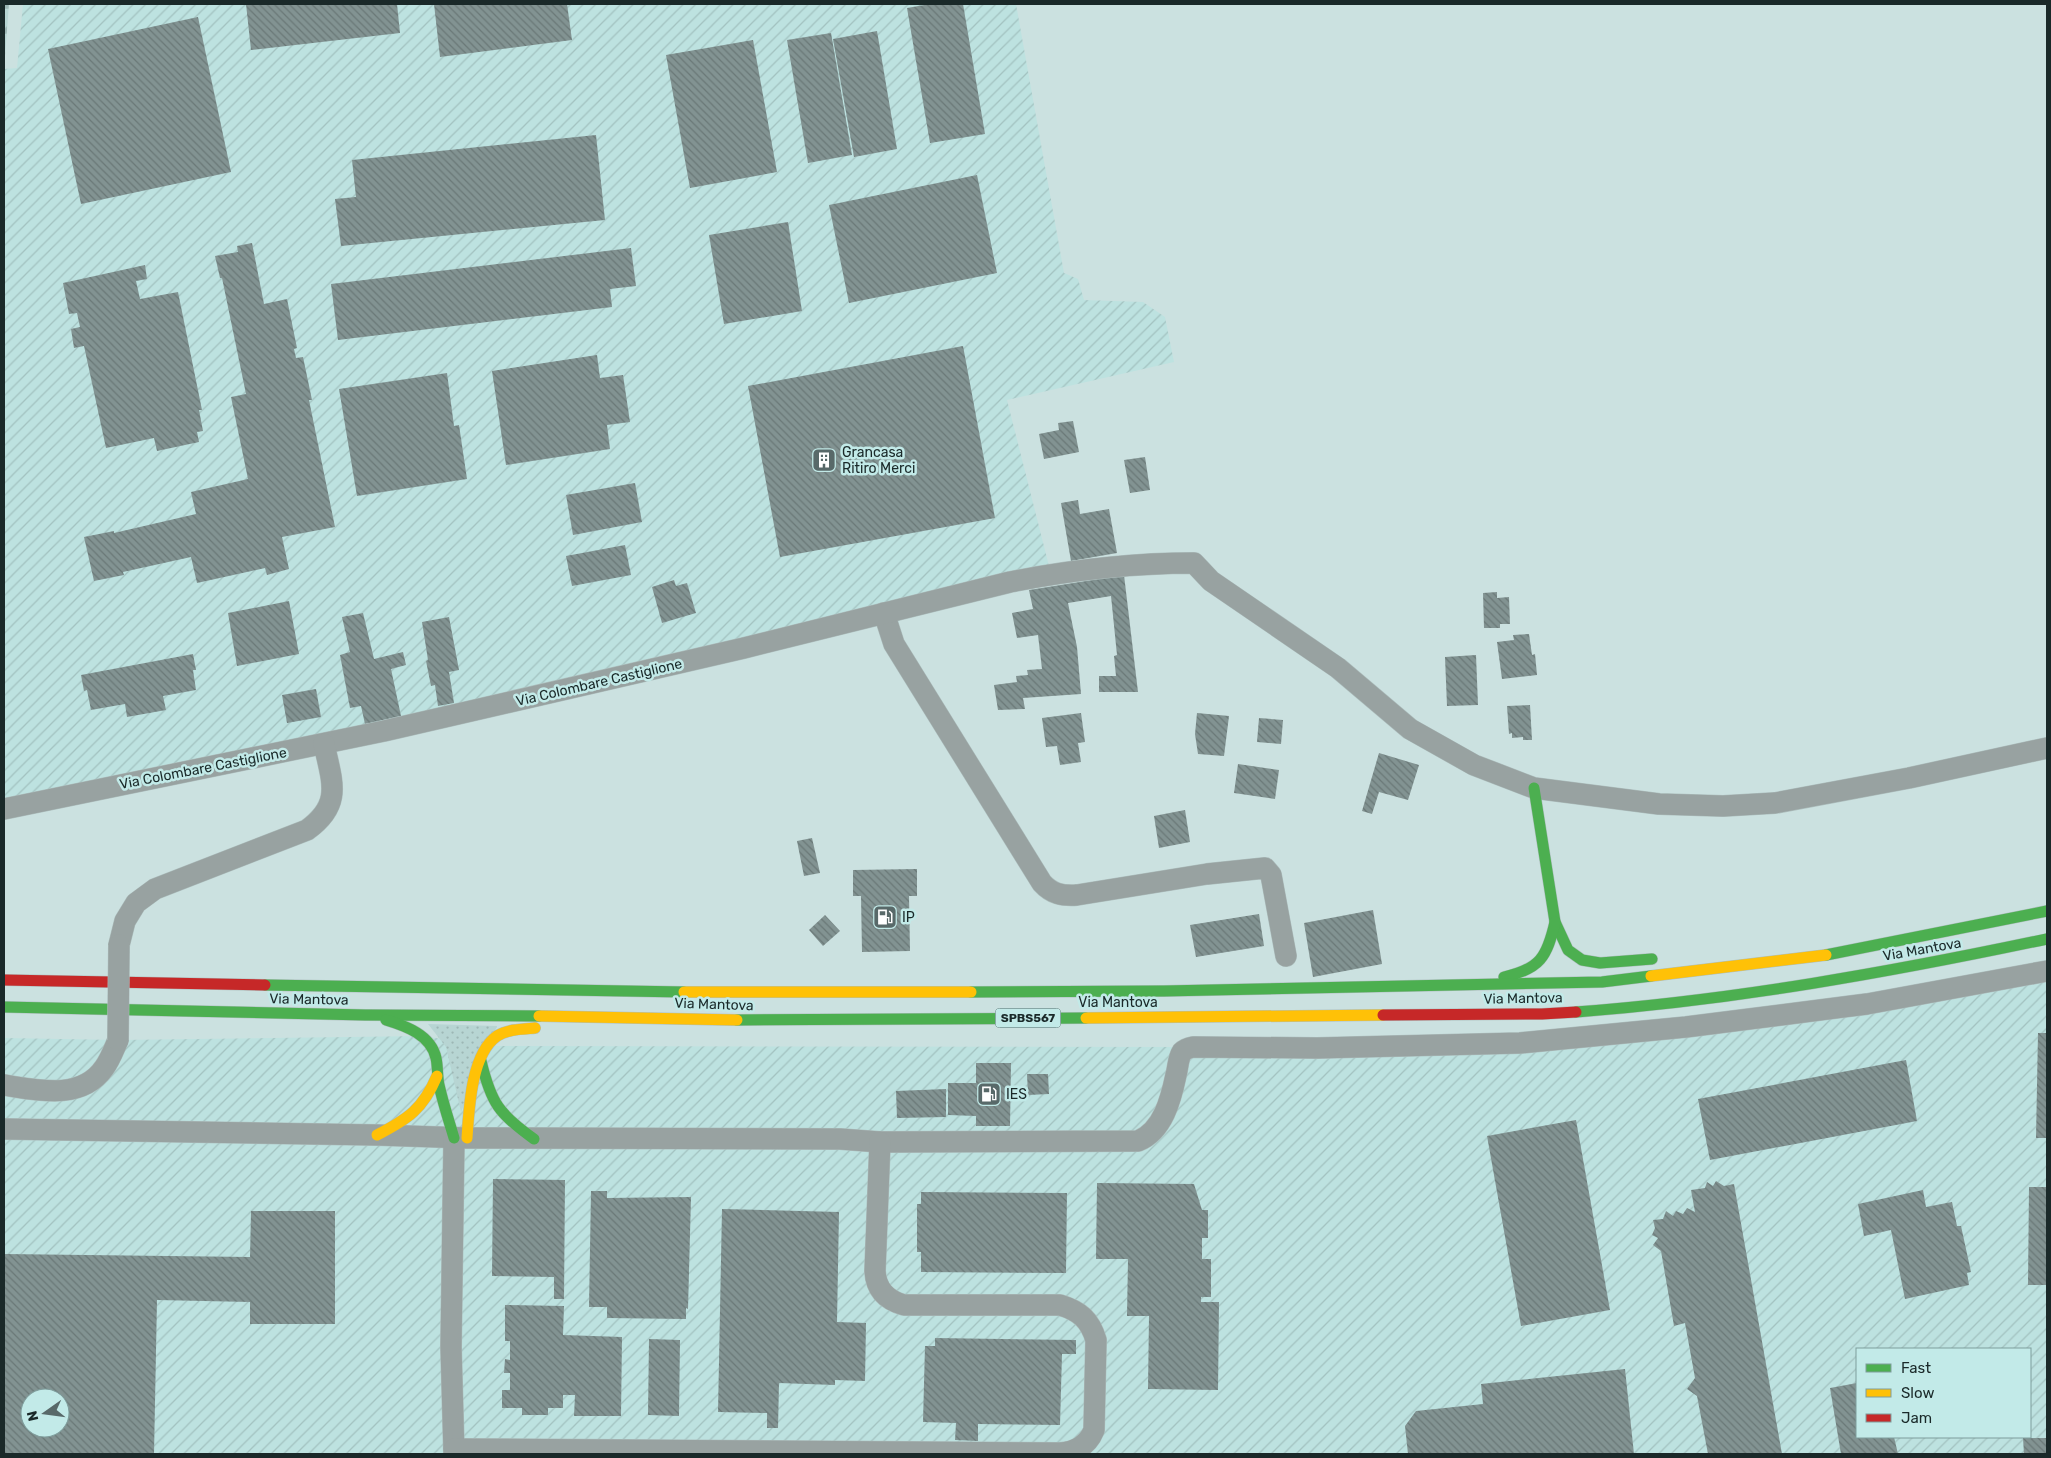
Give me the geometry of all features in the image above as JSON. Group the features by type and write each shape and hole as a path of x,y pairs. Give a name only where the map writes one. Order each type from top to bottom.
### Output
{"highway":[{"path":"1464,984 1533,969 1543,959 1551,944 1554,922 1534,788"},
{"name":"Via Mantova","path":"4,980 756,993 1173,990 1602,982 1819,956 2047,911"},
{"path":"1554,922 1568,950 1582,960 1600,963 1664,958"},
{"name":"Via Mantova","path":"4,1007 365,1015 603,1016 760,1021 1542,1014 1606,1010 1825,982 1961,958 2047,939"},
{"path":"1702,958 1770,962"},
{"path":"365,1015 405,1025 423,1036 431,1044 436,1059 437,1076 460,1138"},
{"path":"460,1138 476,1073 487,1046 497,1036 513,1030 584,1026 603,1016"},
{"path":"480,1062 496,1109 512,1124 534,1139"},
{"path":"377,1134 411,1116 429,1096 437,1076"}],"street":[{"name":"Via Colombare Castiglione","path":"4,809 324,744 744,648 1010,582 1051,574 1156,563 1194,562 1211,581 1338,668 1410,729 1474,765 1534,788"},
{"path":"884,613 894,644 1036,875 1049,890 1065,896 1077,895 1207,874 1265,868 1271,875 1286,956"},
{"path":"4,1085 43,1091 73,1090 89,1083 104,1068 118,1040 119,945 125,921 136,903 155,889 307,830 320,821 330,805 333,791 324,744"},
{"path":"1534,788 1659,804 1723,806 1775,803 1909,778 2047,748"},
{"path":"4,1129 377,1134 534,1139 831,1139 880,1142 1138,1141 1149,1137 1155,1130 1172,1092 1180,1057 1184,1050 1192,1047 1317,1048 1520,1043 1686,1027 1867,1004 2047,971"},
{"path":"460,1138 451,1347 454,1452 1060,1454 1082,1447 1090,1440 1094,1430 1096,1340 1092,1326 1083,1315 1071,1308 1060,1305 904,1305 894,1302 884,1295 876,1282 875,1271 880,1142"}],"shaded area":[{"path":"23,4 1016,4 1064,273 1078,279 1084,300 1143,302 1165,317 1174,362 1007,400 1051,574 4,809 4,69 17,68"},
{"path":"2047,971 2047,1454 4,1454 4,1038 118,1040 423,1036 487,1046 1193,1047 1520,1043"}],"green space":[{"path":"4,4 9,4 4,69"},
{"path":"428,1024 497,1026 461,1112 446,1047"}],"building":[{"path":"246,4 397,4 400,33 251,50"},
{"path":"434,4 567,4 572,40 440,57"},
{"path":"930,4 963,4 985,134 930,143 907,8"},
{"path":"198,17 231,172 81,204 48,49"},
{"path":"877,31 897,149 854,157 833,39"},
{"path":"831,33 852,155 808,163 787,40"},
{"path":"753,40 777,172 690,188 666,55"},
{"path":"596,135 605,220 341,246 335,199 356,197 352,160"},
{"path":"977,175 997,273 849,303 829,205"},
{"path":"788,222 802,311 724,324 709,235"},
{"path":"252,243 264,304 287,299 297,348 294,349 296,358 303,357 312,400 309,400 335,527 282,537 289,569 267,575 265,568 197,583 191,557 123,572 124,575 94,581 84,537 114,531 114,533 196,514 191,492 248,479 231,397 246,394 222,278 220,278 215,256 238,252 237,246"},
{"path":"631,248 636,286 610,289 612,307 338,340 331,284"},
{"path":"145,265 147,279 136,281 140,299 178,292 202,410 199,410 203,431 197,432 199,442 157,451 154,438 106,448 84,346 74,348 71,329 80,327 77,313 69,314 63,283"},
{"path":"963,346 995,518 780,557 748,386"},
{"path":"597,355 600,378 623,375 630,422 607,425 610,449 506,465 492,371"},
{"path":"447,373 454,426 459,425 467,479 357,496 339,389"},
{"path":"1073,421 1079,452 1044,459 1039,434 1059,430 1058,423"},
{"path":"1145,457 1150,490 1130,493 1124,460"},
{"path":"635,483 642,522 573,535 566,495"},
{"path":"1078,500 1080,514 1109,509 1117,553 1071,561 1061,503"},
{"path":"625,545 631,575 572,586 566,556"},
{"path":"1124,575 1138,692 1099,692 1099,676 1116,676 1114,656 1117,655 1111,596 1068,603 1077,647 1081,694 1023,698 1025,709 998,710 994,685 1017,682 1016,676 1028,675 1027,670 1042,669 1038,635 1017,638 1012,613 1033,609 1029,590"},
{"path":"674,580 676,586 687,583 696,613 662,623 652,587"},
{"path":"1497,592 1497,598 1509,597 1510,624 1500,624 1500,628 1484,628 1483,593"},
{"path":"289,601 299,654 237,666 228,613"},
{"path":"363,613 374,659 403,652 406,665 391,669 401,716 365,724 361,706 350,708 340,655 350,652 342,617"},
{"path":"449,617 459,670 449,672 454,703 438,706 435,685 431,686 426,661 428,660 422,622"},
{"path":"1529,634 1532,655 1535,654 1537,675 1502,679 1497,642 1514,640 1513,635"},
{"path":"193,654 196,670 193,670 196,690 163,696 166,710 127,717 125,704 91,710 87,690 84,691 81,675"},
{"path":"1476,655 1478,705 1447,706 1445,657"},
{"path":"316,689 321,717 287,723 282,695"},
{"path":"1530,705 1532,740 1523,740 1523,737 1512,738 1512,733 1509,734 1507,706"},
{"path":"1081,713 1085,742 1078,743 1081,762 1060,765 1057,746 1046,747 1042,718"},
{"path":"1197,713 1229,716 1224,756 1198,754 1195,734"},
{"path":"1259,718 1283,720 1281,744 1257,742"},
{"path":"1379,753 1419,765 1408,800 1379,792 1372,814 1362,811"},
{"path":"1238,764 1279,770 1275,799 1234,793"},
{"path":"1185,810 1190,842 1159,848 1154,816"},
{"path":"812,838 820,873 804,876 797,841"},
{"path":"917,869 917,896 909,896 910,951 862,952 861,896 853,896 853,870"},
{"path":"1373,910 1382,964 1313,977 1304,923"},
{"path":"1259,914 1264,946 1196,957 1190,925"},
{"path":"825,915 840,931 823,946 809,930"},
{"path":"2038,1033 2047,1033 2047,1138 2036,1138"},
{"path":"1906,1060 1917,1121 1710,1160 1698,1099"},
{"path":"976,1063 1011,1063 1010,1126 976,1126 976,1116 948,1115 948,1083 976,1083"},
{"path":"1027,1074 1048,1074 1049,1094 1028,1095"},
{"path":"946,1089 946,1117 897,1118 896,1091"},
{"path":"1576,1120 1610,1310 1521,1326 1487,1136"},
{"path":"493,1179 565,1180 564,1299 554,1299 554,1277 492,1276"},
{"path":"1716,1181 1724,1186 1734,1184 1782,1454 1708,1454 1697,1396 1687,1389 1695,1378 1685,1323 1674,1326 1661,1251 1653,1245 1658,1238 1652,1235 1655,1228 1653,1220 1663,1219 1666,1211 1673,1216 1676,1211 1683,1214 1687,1208 1695,1212 1691,1190 1705,1188 1707,1182 1713,1186"},
{"path":"1097,1183 1194,1184 1202,1210 1208,1210 1208,1238 1202,1238 1202,1259 1211,1259 1211,1297 1201,1297 1201,1302 1219,1302 1218,1390 1148,1389 1149,1316 1127,1316 1128,1259 1096,1259"},
{"path":"2029,1187 2047,1187 2047,1285 2028,1285"},
{"path":"1923,1190 1926,1207 1952,1202 1957,1226 1961,1226 1971,1272 1967,1273 1969,1285 1905,1299 1891,1230 1864,1236 1858,1204"},
{"path":"591,1191 607,1191 607,1198 691,1197 688,1309 686,1308 686,1319 607,1318 607,1307 589,1307"},
{"path":"921,1192 1067,1193 1066,1273 921,1272 921,1252 917,1252 917,1204 921,1204"},
{"path":"722,1209 839,1212 837,1322 866,1323 865,1381 835,1380 835,1385 779,1383 778,1428 767,1428 767,1413 718,1412"},
{"path":"251,1211 335,1211 335,1324 250,1324 250,1302 157,1300 154,1454 4,1454 4,1254 250,1257"},
{"path":"505,1305 564,1306 563,1335 622,1337 621,1416 574,1416 575,1395 563,1395 563,1408 548,1408 548,1415 522,1415 522,1408 502,1408 502,1390 510,1390 510,1373 504,1373 505,1359 510,1360 510,1341 505,1341"},
{"path":"935,1338 1076,1340 1076,1354 1062,1354 1060,1425 978,1424 978,1441 955,1440 956,1423 923,1422 925,1346 935,1346"},
{"path":"649,1339 680,1340 679,1416 648,1415"},
{"path":"1625,1369 1634,1454 1408,1454 1405,1426 1416,1411 1483,1404 1481,1384"},
{"path":"1856,1383 1856,1438 1894,1438 1898,1454 1841,1454 1830,1388"},
{"path":"2023,1438 2047,1438 2047,1454 2024,1454"}],"traffic: fast":[{"path":"1534,788 1555,922 1568,950 1582,960 1600,963 1652,959"},
{"path":"1826,955 2047,911"},
{"path":"1504,977 1526,970 1540,960 1549,944 1555,922"},
{"path":"1576,1012 1695,1000 1813,983 1930,963 2047,939"},
{"path":"971,992 1164,991 1602,982 1651,976"},
{"path":"265,985 684,992"},
{"path":"4,1007 365,1015 539,1016"},
{"path":"737,1020 1086,1018"},
{"path":"386,1020 402,1025 417,1033 429,1043 437,1061 438,1082 454,1138"},
{"path":"481,1061 493,1098 498,1106 512,1122 534,1139"}],"traffic: slow":[{"path":"1651,976 1826,955"},
{"path":"684,992 971,992"},
{"path":"1086,1018 1383,1015"},
{"path":"539,1016 737,1020"},
{"path":"467,1138 473,1083 482,1055 488,1044 497,1036 506,1032 535,1028"},
{"path":"377,1135 413,1112 426,1097 437,1076"}],"traffic: jam":[{"path":"4,980 265,985"},
{"path":"1383,1015 1576,1012"}],"place":[{"name":"Grancasa Ritiro Merci","path":"824,460"},
{"name":"IP","path":"885,917"},
{"name":"IES","path":"989,1094"}]}
